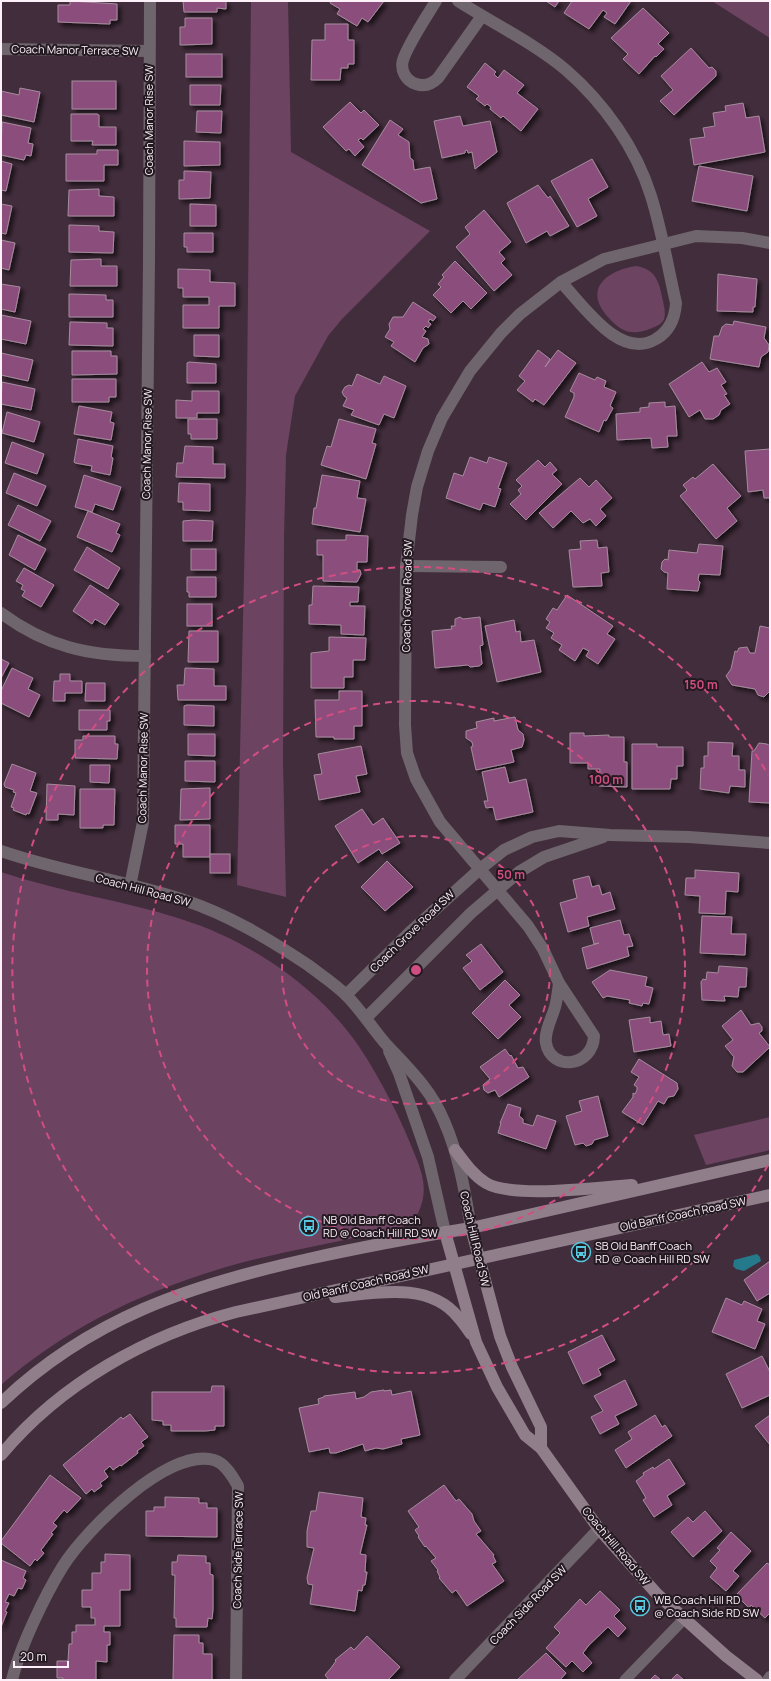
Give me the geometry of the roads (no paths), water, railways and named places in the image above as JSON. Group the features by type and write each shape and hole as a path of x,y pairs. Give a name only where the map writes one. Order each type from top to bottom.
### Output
{"main road":[{"path":"455,1150 470,1171 487,1184 504,1189 526,1192 669,1182"},
{"path":"1,1403 33,1374 59,1355 133,1312 170,1297 268,1268 336,1252 471,1228 770,1160"},
{"name":"Old Banff Coach Road SW","path":"1,1455 17,1435 61,1397 98,1372 142,1347 186,1327 225,1315 290,1300 770,1195"},
{"name":"Coach Hill Road SW","path":"471,1228 500,1336 512,1367 541,1427 541,1448"},
{"name":"Coach Hill Road SW","path":"445,1232 476,1342 486,1367 517,1424 525,1435 541,1448 599,1529 657,1594 684,1619 757,1680"},
{"path":"290,1300 394,1292 415,1292 441,1303 458,1316 476,1342"}],"street":[{"name":"Coach Manor Rise SW","path":"130,886 143,822 149,269 150,1"},
{"path":"436,1 403,60 402,67 408,79 418,85 429,84 438,78 482,16"},
{"path":"458,1 533,47 565,69 591,94 614,123 635,158 651,196 676,303 675,312 668,329 654,340 646,343 628,344 613,336 561,282"},
{"name":"Coach Manor Terrace SW","path":"1,49 149,51"},
{"name":"Coach Grove Road SW","path":"498,889 440,822 416,779 407,753 405,725 406,566 411,521 417,487 428,451 442,418 470,371 501,333 520,314 561,282 604,259 696,236 742,238 770,243"},
{"path":"406,566 501,567"},
{"path":"1,612 35,634 73,649 110,656 145,656"},
{"name":"Coach Grove Road SW","path":"346,995 409,933 480,869 504,850 532,837 559,831 610,835 689,837 770,842"},
{"name":"Coach Grove Road SW","path":"366,1018 471,912 519,872 544,857 566,848 610,835"},
{"name":"Coach Hill Road SW","path":"1,851 31,861 184,900 235,921 288,952 346,995 385,1043 410,1068 433,1100 444,1120 455,1150 471,1228"},
{"path":"498,889 528,926 543,949 559,983 594,1036 594,1043 587,1056 574,1062 567,1062 555,1058 547,1048 546,1042 556,1006 559,983"},
{"name":"Coach Hill Road SW","path":"385,1043 399,1073 428,1157 445,1232"},
{"name":"Coach Side Terrace SW","path":"12,1680 26,1640 54,1581 83,1539 108,1514 152,1478 180,1463 200,1460 214,1460 230,1472 238,1486 236,1680"},
{"name":"Coach Side Road SW","path":"455,1680 599,1529"}],"lane":[{"path":"625,1680 684,1619"}],"water":[{"path":"757,1254 761,1261 744,1271 736,1269 733,1266 734,1260"}],"place":[{"name":"NB Old Banff Coach RD @ Coach Hill RD SW","path":"309,1226"},
{"name":"SB Old Banff Coach RD @ Coach Hill RD SW","path":"581,1252"},
{"name":"WB Coach Hill RD @ Coach Side RD SW","path":"640,1606"}]}
